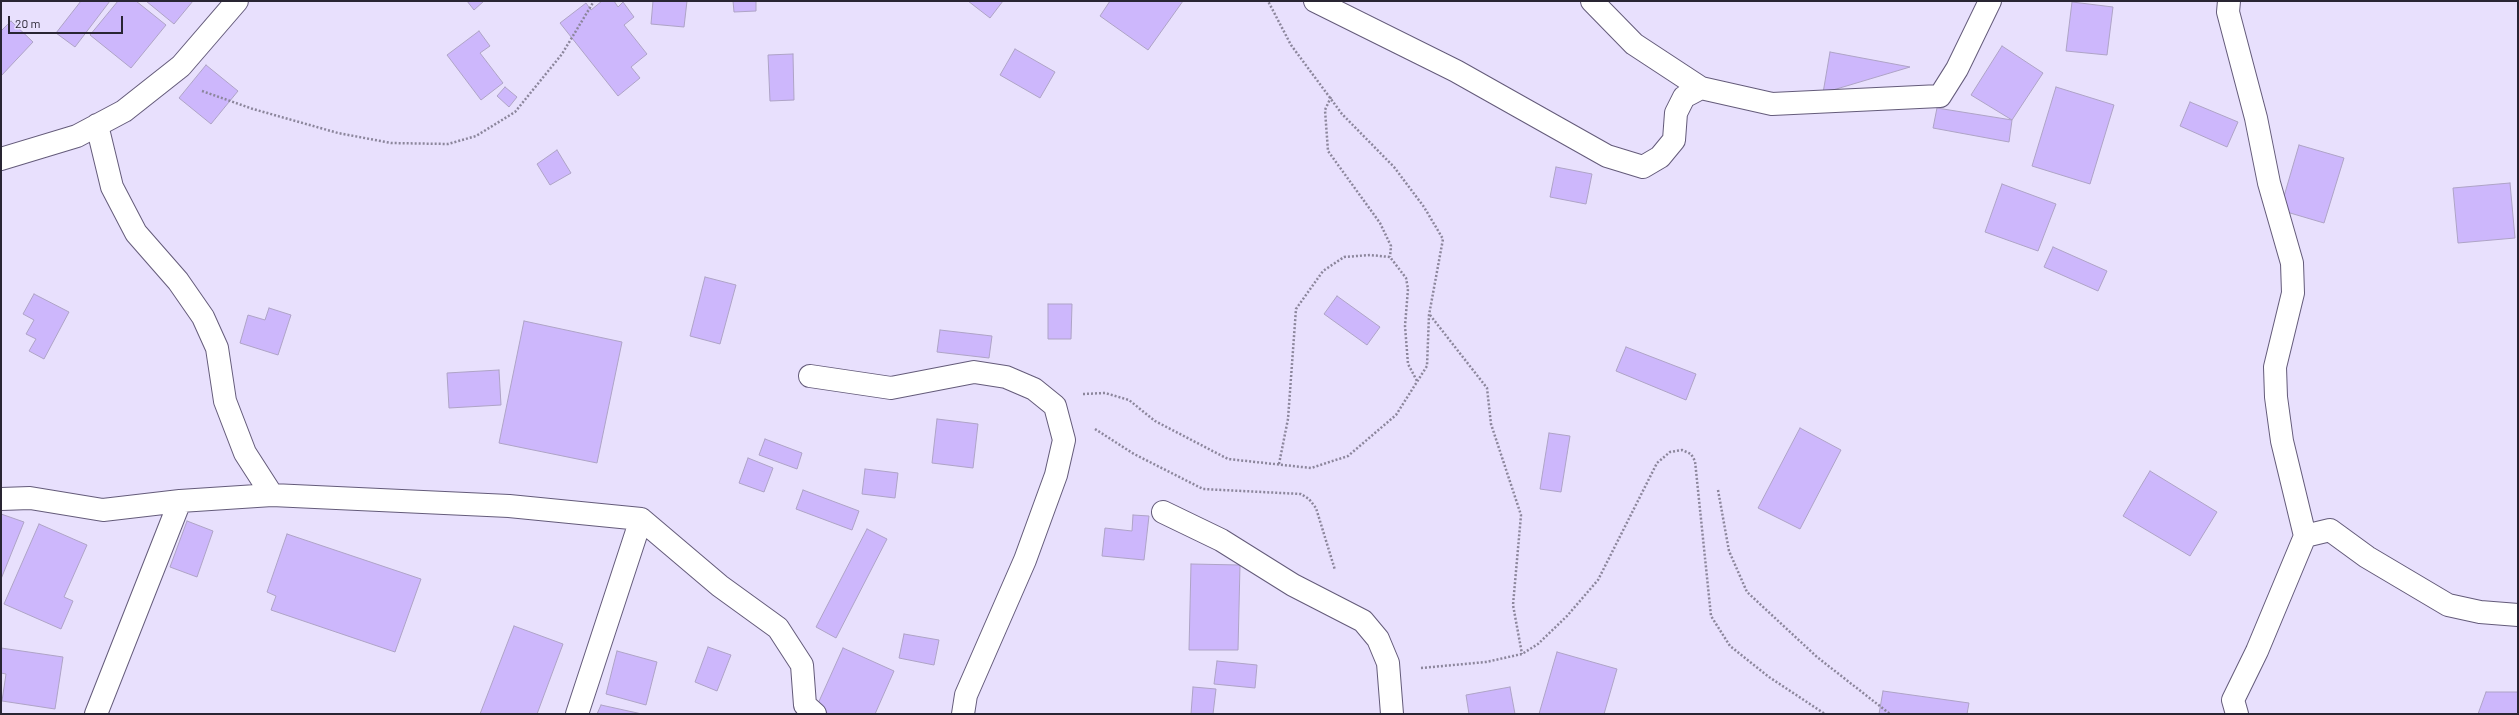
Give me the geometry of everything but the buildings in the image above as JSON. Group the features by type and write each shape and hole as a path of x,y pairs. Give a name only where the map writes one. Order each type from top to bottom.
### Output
{"street":[{"path":"1,159 77,136 124,111 181,66 237,1"},
{"path":"1315,1 1456,71 1607,156 1643,167 1660,157 1674,140 1676,113 1684,97 1701,88"},
{"path":"1592,1 1634,44 1701,88 1772,104 1940,96 1957,69 1990,1"},
{"path":"2229,1 2228,12 2256,118 2269,183 2292,264 2293,293 2275,367 2276,397 2282,441 2305,536 2257,651 2233,700 2237,714"},
{"path":"97,125 112,187 136,233 178,281 203,317 217,348 225,401 245,453 272,495"},
{"path":"810,376 892,388 974,372 1006,377 1034,389 1055,406 1064,440 1056,475 1025,560 966,695 963,714"},
{"path":"1,499 30,498 103,510 180,501 272,495 509,506 641,519 720,586 778,628 802,665 805,705 815,714"},
{"path":"96,714 180,501"},
{"path":"1163,512 1221,540 1293,585 1363,621 1378,638 1388,663 1392,714"},
{"path":"577,714 641,519"},
{"path":"2305,536 2330,530 2367,557 2448,605 2480,612 2518,615"}],"path":[{"path":"165,78 253,109 338,132 391,143 448,144 476,136 515,112 562,54 594,1"},
{"path":"1055,406 1081,394 1105,393 1129,400 1155,421 1228,459 1311,468 1348,456 1396,415 1427,366 1430,315 1443,239 1424,207 1394,167 1342,114 1331,97 1291,45 1268,1"},
{"path":"1331,97 1325,110 1328,151 1380,223 1391,246 1390,257 1406,278 1408,289 1405,326 1408,364 1417,381"},
{"path":"1279,464 1288,419 1296,309 1324,271 1344,257 1370,255 1390,257"},
{"path":"1430,315 1487,388 1491,424 1521,515 1513,605 1522,654"},
{"path":"1055,406 1134,454 1203,488 1300,494 1309,499 1316,508 1335,570 1327,602"},
{"path":"1389,671 1486,662 1522,654 1538,644 1567,616 1598,580 1657,463 1670,452 1682,450 1691,454 1696,461 1711,616 1730,646 1769,677 1825,714"},
{"path":"1718,490 1730,551 1746,592 1817,657 1890,714"}]}
